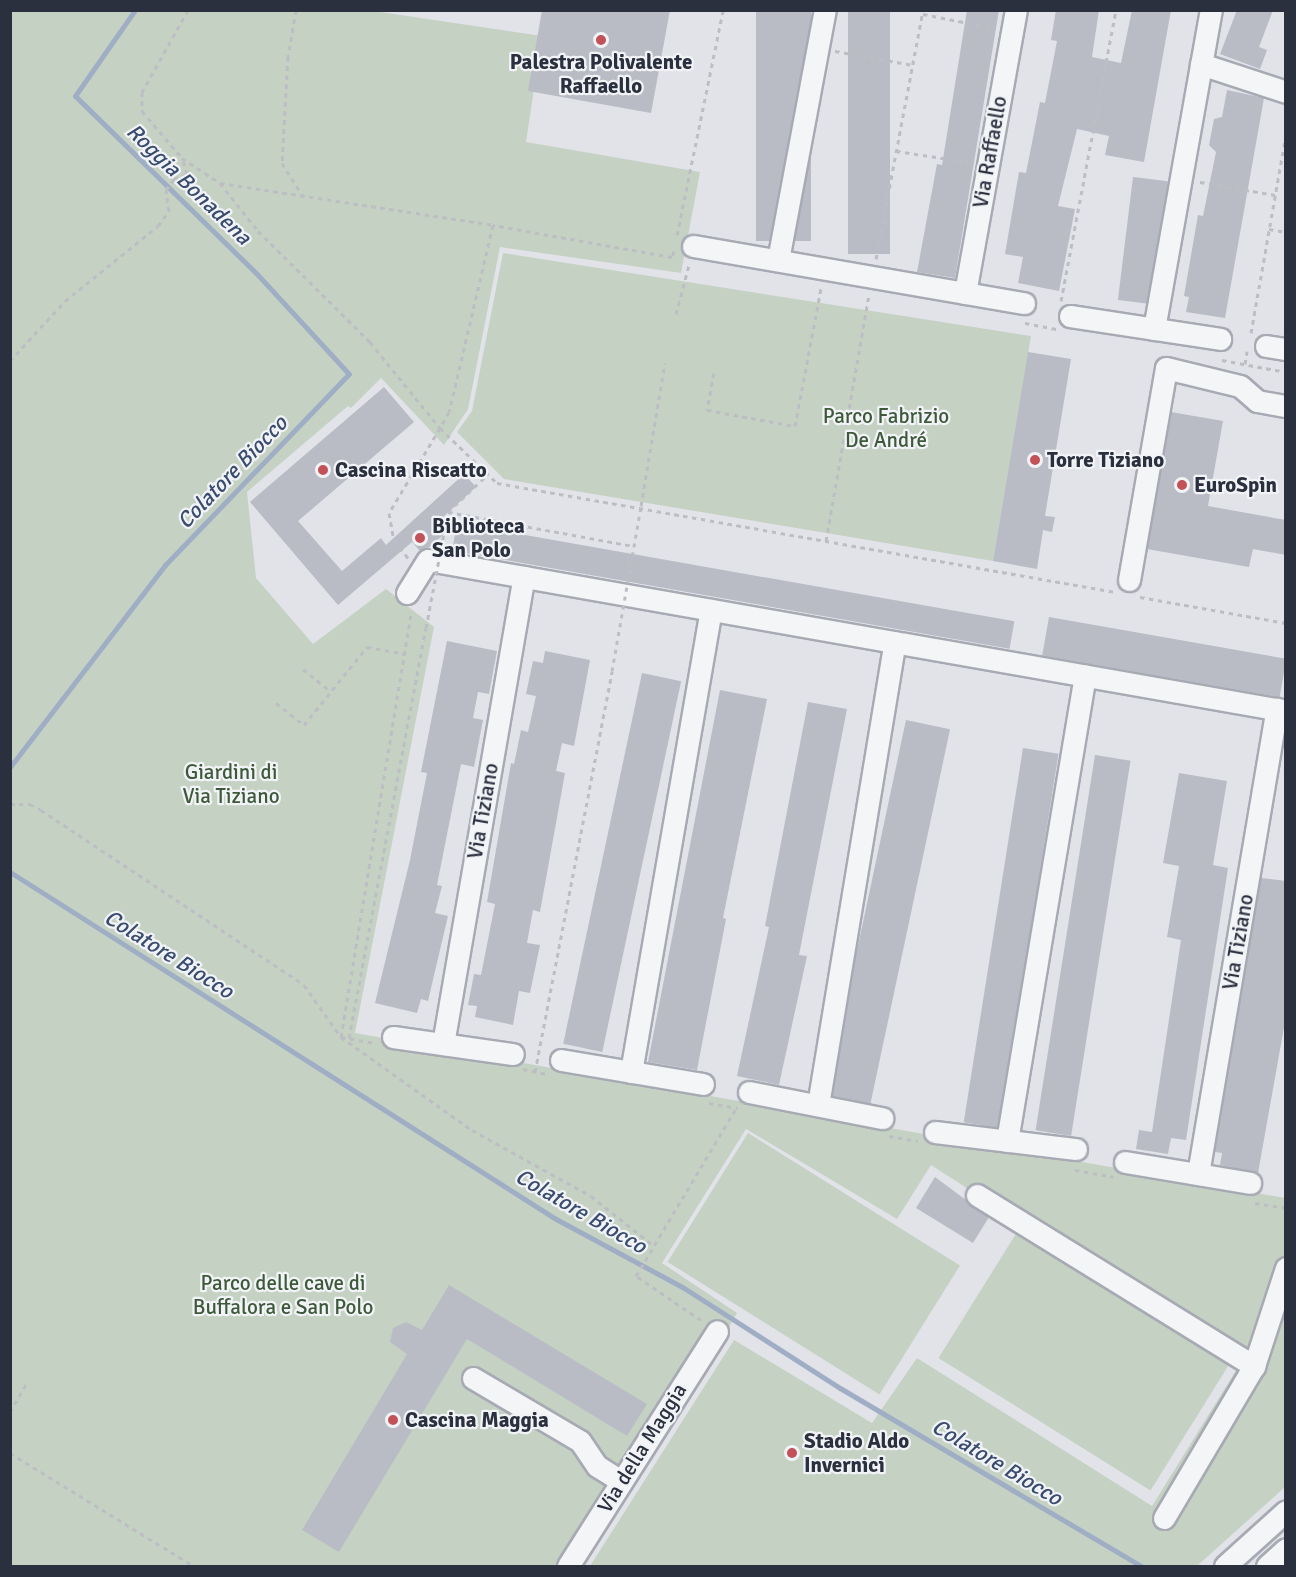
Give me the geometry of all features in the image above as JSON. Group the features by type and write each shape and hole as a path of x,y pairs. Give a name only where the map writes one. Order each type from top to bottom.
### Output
{"street":[{"path":"778,260 825,10"},
{"path":"1154,329 1211,10"},
{"name":"Via Raffaello","path":"965,293 1014,21"},
{"path":"1201,64 1286,92"},
{"path":"692,254 778,260 1024,303"},
{"path":"1061,317 1220,339"},
{"path":"1127,590 1166,368 1240,386 1257,401 1286,406"},
{"name":"Via Tiziano","path":"420,573 428,560 1282,710 1198,1174"},
{"path":"407,593 420,573"},
{"name":"Via Tiziano","path":"443,1044 524,577"},
{"path":"631,1072 711,610"},
{"path":"818,1105 895,642"},
{"path":"1007,1141 1085,675"},
{"path":"393,1037 513,1054"},
{"path":"561,1060 703,1084"},
{"path":"743,1100 818,1105 882,1118"},
{"path":"935,1132 1076,1149"},
{"path":"1125,1162 1250,1183"},
{"path":"977,1195 1254,1366"},
{"path":"1164,1518 1254,1366 1286,1268"},
{"name":"Via della Maggia","path":"568,1566 717,1331"},
{"path":"473,1378 580,1441 597,1466 621,1481"},
{"path":"1225,1566 1286,1511"},
{"path":"1267,1566 1286,1549"}],"path":[{"path":"188,10 142,92 141,111 182,158 220,183 258,231 370,342 440,428 497,483 1127,590 1286,623"},
{"path":"296,10 288,57 282,163 304,197"},
{"path":"220,183 493,225 672,258 723,10"},
{"path":"1061,317 1116,10"},
{"path":"922,14 1014,21"},
{"path":"818,48 913,65"},
{"path":"1245,364 1286,134"},
{"path":"896,150 988,165"},
{"path":"10,361 65,301 158,226 169,211 166,190 174,179 187,174 182,158"},
{"path":"1180,179 1275,195"},
{"path":"420,573 394,540 389,513 448,412 493,225"},
{"path":"1269,229 1286,232"},
{"path":"676,314 692,254"},
{"path":"714,374 706,410 795,426 822,285"},
{"path":"535,1072 612,671 665,363"},
{"path":"349,1038 447,512 488,474"},
{"path":"447,512 634,546"},
{"path":"341,1036 411,616 407,593"},
{"path":"276,703 304,725 367,647 405,654"},
{"path":"303,669 331,692"},
{"path":"10,804 30,804 41,810 304,985 341,1036 472,1130 591,1196 654,1246"},
{"path":"717,1331 636,1276 743,1100"},
{"path":"10,1413 27,1383"},
{"path":"10,1453 194,1566"}],"green space":[{"name":"Parco delle cave di Buffalora e San Polo","path":"367,10 542,36 526,142 700,172 681,273 500,247 468,409 444,445 381,378 351,408 348,406 247,492 256,578 313,644 386,589 434,627 355,1033 1285,1198 1285,1487 1197,1566 590,1566 734,1340 872,1423 917,1358 1152,1506 1240,1364 931,1165 897,1219 746,1129 662,1263 737,1313 723,1338 707,1329 557,1566 11,1566 11,11"},
{"name":"Parco Fabrizio De André","path":"503,253 1031,336 993,561 504,479 457,432 472,411"},
{"path":"748,1133 960,1265 879,1394 667,1262"},
{"path":"1019,1229 1231,1361 1150,1490 938,1358"}],"building":[{"path":"542,10 670,10 651,113 528,91"},
{"path":"756,10 811,10 811,241 756,241"},
{"path":"848,10 890,10 890,254 848,254"},
{"path":"967,10 999,10 955,278 917,272 937,164 942,165"},
{"path":"1056,10 1099,10 1092,57 1121,63 1132,10 1171,10 1144,162 1105,155 1109,136 1077,129 1058,206 1075,209 1059,291 1018,283 1023,257 1005,254 1019,172 1026,173 1040,102 1045,103 1057,41 1051,40"},
{"path":"1237,10 1273,10 1259,47 1267,50 1260,69 1220,54"},
{"path":"1227,90 1264,98 1225,318 1186,312 1189,297 1184,296 1198,215 1203,216 1216,152 1209,145 1214,119 1222,117"},
{"path":"1133,177 1168,181 1153,304 1118,300"},
{"name":"Torre Tiziano","path":"1028,352 1071,359 1045,516 1055,517 1052,532 1043,530 1037,569 993,561"},
{"name":"Cascina Riscatto","path":"384,387 414,422 298,521 342,571 381,538 386,545 464,474 476,487 440,520 456,523 430,547 420,551 412,542 338,605 250,502"},
{"name":"EuroSpin","path":"1171,412 1223,421 1208,506 1286,520 1286,555 1253,549 1249,567 1147,549"},
{"path":"457,523 1014,621 1010,649 452,551"},
{"path":"1049,617 1286,659 1280,697 1042,655"},
{"path":"447,641 497,651 489,694 478,692 473,718 483,720 474,767 461,764 437,885 442,886 435,913 448,916 428,1001 421,999 417,1013 375,1003 410,860 427,773 421,772"},
{"path":"545,651 590,660 574,746 562,743 556,771 565,773 540,912 533,910 527,943 540,945 530,993 519,991 513,1025 475,1017 477,1006 468,1005 474,974 481,975 495,904 487,902 511,763 514,764 521,730 528,732 536,696 526,694 533,661 543,663"},
{"path":"642,673 681,681 602,1052 563,1044"},
{"path":"720,690 767,699 723,918 726,919 697,1070 648,1062"},
{"path":"808,702 847,709 799,955 807,956 779,1085 737,1076 769,927 765,926"},
{"path":"906,720 950,729 870,1104 826,1095"},
{"path":"1023,748 1059,754 999,1128 964,1122"},
{"path":"1095,755 1131,761 1071,1136 1036,1130"},
{"path":"1179,773 1227,781 1213,865 1228,868 1186,1140 1171,1138 1168,1154 1136,1149 1139,1130 1152,1132 1181,940 1167,937 1179,866 1163,863"},
{"path":"1261,878 1286,881 1286,1016 1258,1173 1220,1165 1222,1153 1215,1152"},
{"path":"935,1177 989,1217 973,1243 916,1208"},
{"name":"Cascina Maggia","path":"449,1285 647,1404 627,1436 467,1339 339,1552 302,1530 407,1354 390,1342 393,1328 406,1322 422,1330"}],"waterway":[{"name":"Colatore Biocco","path":"10,767 165,565 349,374 258,275 75,96 135,10"},
{"name":"Colatore Biocco","path":"10,872 556,1219 684,1288 840,1388 1141,1566"}],"place":[{"name":"Palestra Polivalente Raffaello","path":"601,40"},
{"name":"Torre Tiziano","path":"1035,460"},
{"name":"Cascina Riscatto","path":"323,470"},
{"name":"EuroSpin","path":"1182,485"},
{"name":"Biblioteca San Polo","path":"420,538"},
{"name":"Cascina Maggia","path":"393,1420"},
{"name":"Stadio Aldo Invernici","path":"792,1453"}],"water label":[{"name":"Roggia Bonadena","path":"189,184"}],"park label":[{"name":"Giardini di Via Tiziano","path":"231,784"}]}
